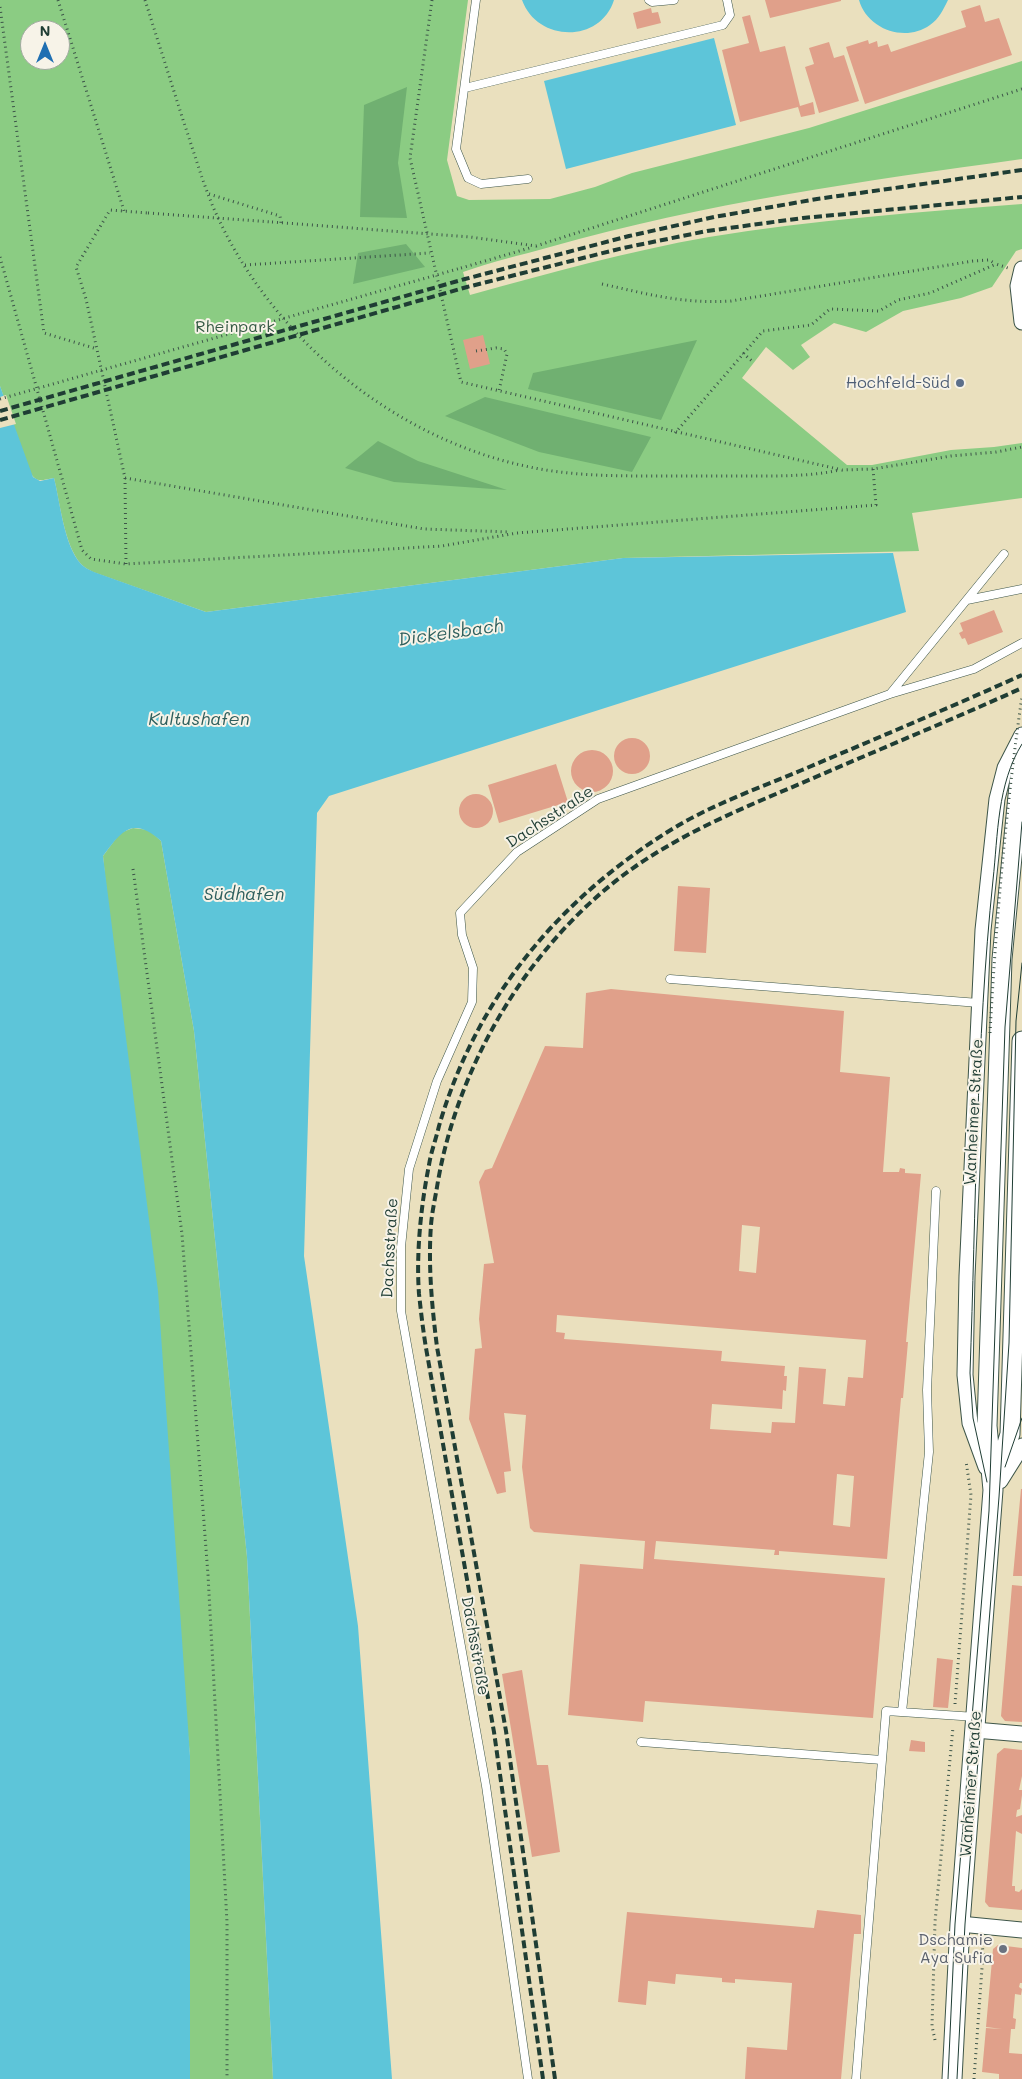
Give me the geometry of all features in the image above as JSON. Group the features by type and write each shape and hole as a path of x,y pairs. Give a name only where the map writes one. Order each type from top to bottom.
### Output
{"street":[{"path":"1021,271 1018,291 1022,322"},
{"name":"Wanheimer Straße","path":"993,1490 970,1423 965,1375 967,1276 983,930 997,799 1005,768 1022,735"},
{"name":"Wanheimer Straße","path":"952,2079 960,1924 993,1490 987,1426 994,1032 1022,755"},
{"name":"Wanheimer Straße","path":"993,1490 1010,1434 1022,1042"},
{"name":"Wanheimer Straße","path":"993,1490 1022,1446"},
{"path":"976,1724 1022,1734"},
{"path":"960,1924 1022,1930"}],"lane":[{"path":"476,0 456,149 468,178 481,184 528,180"},
{"path":"649,0 652,2 674,0"},
{"path":"465,88 723,25 730,15 726,0"},
{"path":"890,694 1004,554"},
{"path":"967,600 1022,589"},
{"path":"890,694 974,669 1022,643"},
{"name":"Dachsstraße","path":"528,2079 486,1786 401,1311 401,1247 409,1169 436,1080 472,1002 473,968 462,936 460,913 517,852 598,799 890,694"},
{"path":"670,980 979,1003"},
{"path":"902,1712 929,1452 927,1390 936,1191"},
{"path":"856,2079 886,1711 976,1724"},
{"path":"641,1742 882,1760"}],"path":[{"path":"58,0 124,211"},
{"path":"145,0 208,194 226,232 245,265 267,297 304,340 333,367 367,394 418,427 450,442 524,466 562,472 619,476 814,476 842,470 873,469 951,456 996,452 1022,446"},
{"path":"432,0 410,153 430,253 460,382 842,470"},
{"path":"0,8 44,333 97,350"},
{"path":"0,400 536,246 1022,89"},
{"path":"208,194 280,216 281,223"},
{"path":"126,564 125,478 86,299 76,267 110,210 470,237 536,246"},
{"path":"245,265 430,253"},
{"path":"0,257 82,550 91,560 126,564 442,546 517,532"},
{"path":"602,284 674,300 708,302 731,301 984,260 1021,271"},
{"path":"675,433 763,331 811,325 830,309 880,310 898,300 930,294 996,264"},
{"path":"476,351 496,348 504,350 507,354 498,391"},
{"path":"743,353 754,363"},
{"path":"125,478 424,529 517,532 876,505 873,469"},
{"path":"994,1032 994,959 1011,772 1022,696"},
{"path":"133,869 182,1234 205,1536 227,1922 227,2079"},
{"path":"974,2079 983,1954 981,1926"}],"green space":[{"name":"Rheinpark","path":"0,0 468,0 447,160 457,196 469,200 550,199 595,187 632,173 809,128 1022,61 1022,159 844,185 726,206 608,231 463,272 470,295 619,256 709,237 826,221 1022,204 1022,249 1016,251 992,287 961,298 903,311 866,332 834,323 801,345 810,357 793,370 766,347 742,378 847,465 872,465 951,450 1022,443 1022,498 912,513 919,551 623,558 206,612 93,572 81,564 70,546 63,523 54,478 39,480 29,470 0,386"},
{"path":"407,87 398,163 407,218 360,217 364,105"},
{"path":"406,244 425,267 353,284 358,253"},
{"path":"697,340 661,420 528,389 533,373"},
{"path":"485,397 651,437 632,472 539,452 445,416"},
{"path":"378,441 418,461 507,490 394,482 345,468"},
{"path":"133,828 149,830 161,841 194,1031 247,1557 273,2079 190,2079 190,1756 103,856 120,833"}],"water":[{"path":"522,0 614,0 607,14 596,24 583,30 568,32 554,30 541,24 530,14"},
{"path":"859,0 948,0 941,14 933,23 920,30 899,33 888,30 870,19 863,10"},
{"path":"714,38 736,125 566,169 544,81"},
{"path":"0,386 33,477 40,481 54,478 63,523 70,546 81,564 94,572 206,612 623,558 893,553 906,612 329,796 317,813 304,1256 358,1626 392,2079 273,2079 247,1557 194,1031 161,841 151,833 135,828 122,834 103,856 158,1291 190,1756 190,2079 0,2079"}],"pier":[{"path":"6,395 16,424 0,428 0,397"}],"building":[{"path":"765,0 841,0 841,1 770,18"},
{"path":"980,5 985,22 999,18 1012,55 865,104 846,47 868,40 869,44 877,41 878,47 888,44 891,52 966,27 961,11"},
{"path":"651,8 652,13 658,12 661,23 637,29 633,13"},
{"path":"750,15 760,52 785,46 800,106 813,102 815,114 801,117 798,107 740,122 722,50 749,43 742,17"},
{"path":"829,42 834,58 844,55 859,101 819,113 805,67 814,64 809,48"},
{"path":"483,335 490,364 470,369 463,340"},
{"path":"994,610 1003,632 968,645 965,638 962,639 959,633 963,631 960,623"},
{"path":"632,738 639,739 645,743 649,749 649,763 645,769 639,773 632,774 625,773 619,769 615,763 614,756 615,749 619,743 625,739"},
{"path":"596,750 604,753 610,759 613,771 610,783 604,789 588,792 580,789 574,783 571,767 574,759 580,753"},
{"path":"556,764 568,802 499,823 488,785"},
{"path":"476,794 483,795 488,799 492,804 492,818 488,823 483,827 476,828 469,827 464,823 460,818 459,811 460,804 464,799 469,795"},
{"path":"678,886 710,888 706,953 674,951"},
{"path":"611,989 844,1011 840,1072 890,1077 883,1172 899,1172 900,1168 905,1169 905,1173 921,1174 906,1342 908,1342 903,1398 901,1398 887,1559 779,1551 779,1555 774,1555 775,1550 656,1541 654,1559 885,1578 873,1718 645,1701 643,1722 568,1715 580,1564 643,1569 645,1541 534,1532 530,1528 522,1467 526,1415 504,1413 511,1471 504,1472 506,1492 497,1494 469,1419 475,1349 482,1348 479,1319 484,1264 494,1263 479,1182 485,1170 492,1168 545,1046 583,1048 586,993","holes":["742,1225 760,1227 756,1273 739,1271","557,1315 866,1340 863,1378 848,1377 845,1406 823,1404 826,1369 799,1367 795,1423 772,1422 771,1433 710,1429 712,1404 782,1409 783,1390 786,1391 787,1376 784,1376 785,1366 721,1361 722,1351 564,1339 565,1333 556,1332","837,1474 854,1476 850,1527 833,1525"]},
{"path":"1021,1489 1022,1576 1013,1576"},
{"path":"1012,1585 1022,1586 1022,1722 1005,1721 1001,1716"},
{"path":"937,1658 953,1660 948,1708 933,1707"},
{"path":"522,1670 537,1765 548,1765 560,1852 532,1857 502,1674"},
{"path":"911,1740 925,1742 925,1752 909,1751"},
{"path":"1004,1748 1022,1750 1022,1776 1019,1790 1022,1790 1022,1795 1020,1809 1017,1810 1016,1817 1022,1815 1022,1834 1016,1831 1012,1886 1015,1886 1015,1891 1019,1892 1022,1889 1022,1910 989,1907 985,1902 997,1754"},
{"path":"817,1910 861,1915 861,1934 854,1934 841,2079 745,2079 747,2047 787,2050 792,1983 735,1979 735,1983 722,1982 722,1978 676,1974 675,1984 648,1981 646,2005 618,2002 627,1912 814,1928"},
{"path":"998,1945 1022,1948 1022,1983 1020,1983 1019,1987 1022,1989 1021,1995 1015,1994 1013,2018 1016,2019 1015,2029 1011,2029 1009,2053 1022,2054 1022,2079 999,2079 999,2074 982,2072 986,2028 1002,2029 986,2027 993,1949"}],"tram line":[{"path":"987,1482 973,1418 970,1373 977,1126 987,941 1000,810 1008,776 1022,744"},
{"path":"948,2079 955,1924 989,1511 1005,1027 1022,822"},
{"path":"957,2079 965,1924 999,1497 1009,1343 1016,1021 1022,963"},
{"path":"1005,1467 1022,1418"}],"railway":[{"path":"0,411 465,279 629,236 714,217 817,199 1022,170"},
{"path":"0,420 467,287 623,248 707,231 803,218 1022,197"},
{"path":"543,2079 494,1732 426,1348 419,1294 418,1262 426,1180 439,1126 455,1078 476,1033 501,991 530,952 562,916 598,883 637,852 679,825 724,802 1022,675"},
{"path":"555,2079 506,1731 437,1347 431,1286 430,1240 432,1215 447,1141 462,1095 481,1050 505,1007 533,967 564,929 598,895 636,866 675,842 738,811 1022,688"}],"place":[{"name":"Hochfeld-Süd","path":"960,383"},
{"name":"Dschamie Aya Sufia","path":"1003,1949"}],"water label":[{"name":"Dickelsbach","path":"451,633"},
{"name":"Kultushafen","path":"199,719"},
{"name":"Südhafen","path":"244,894"}]}
